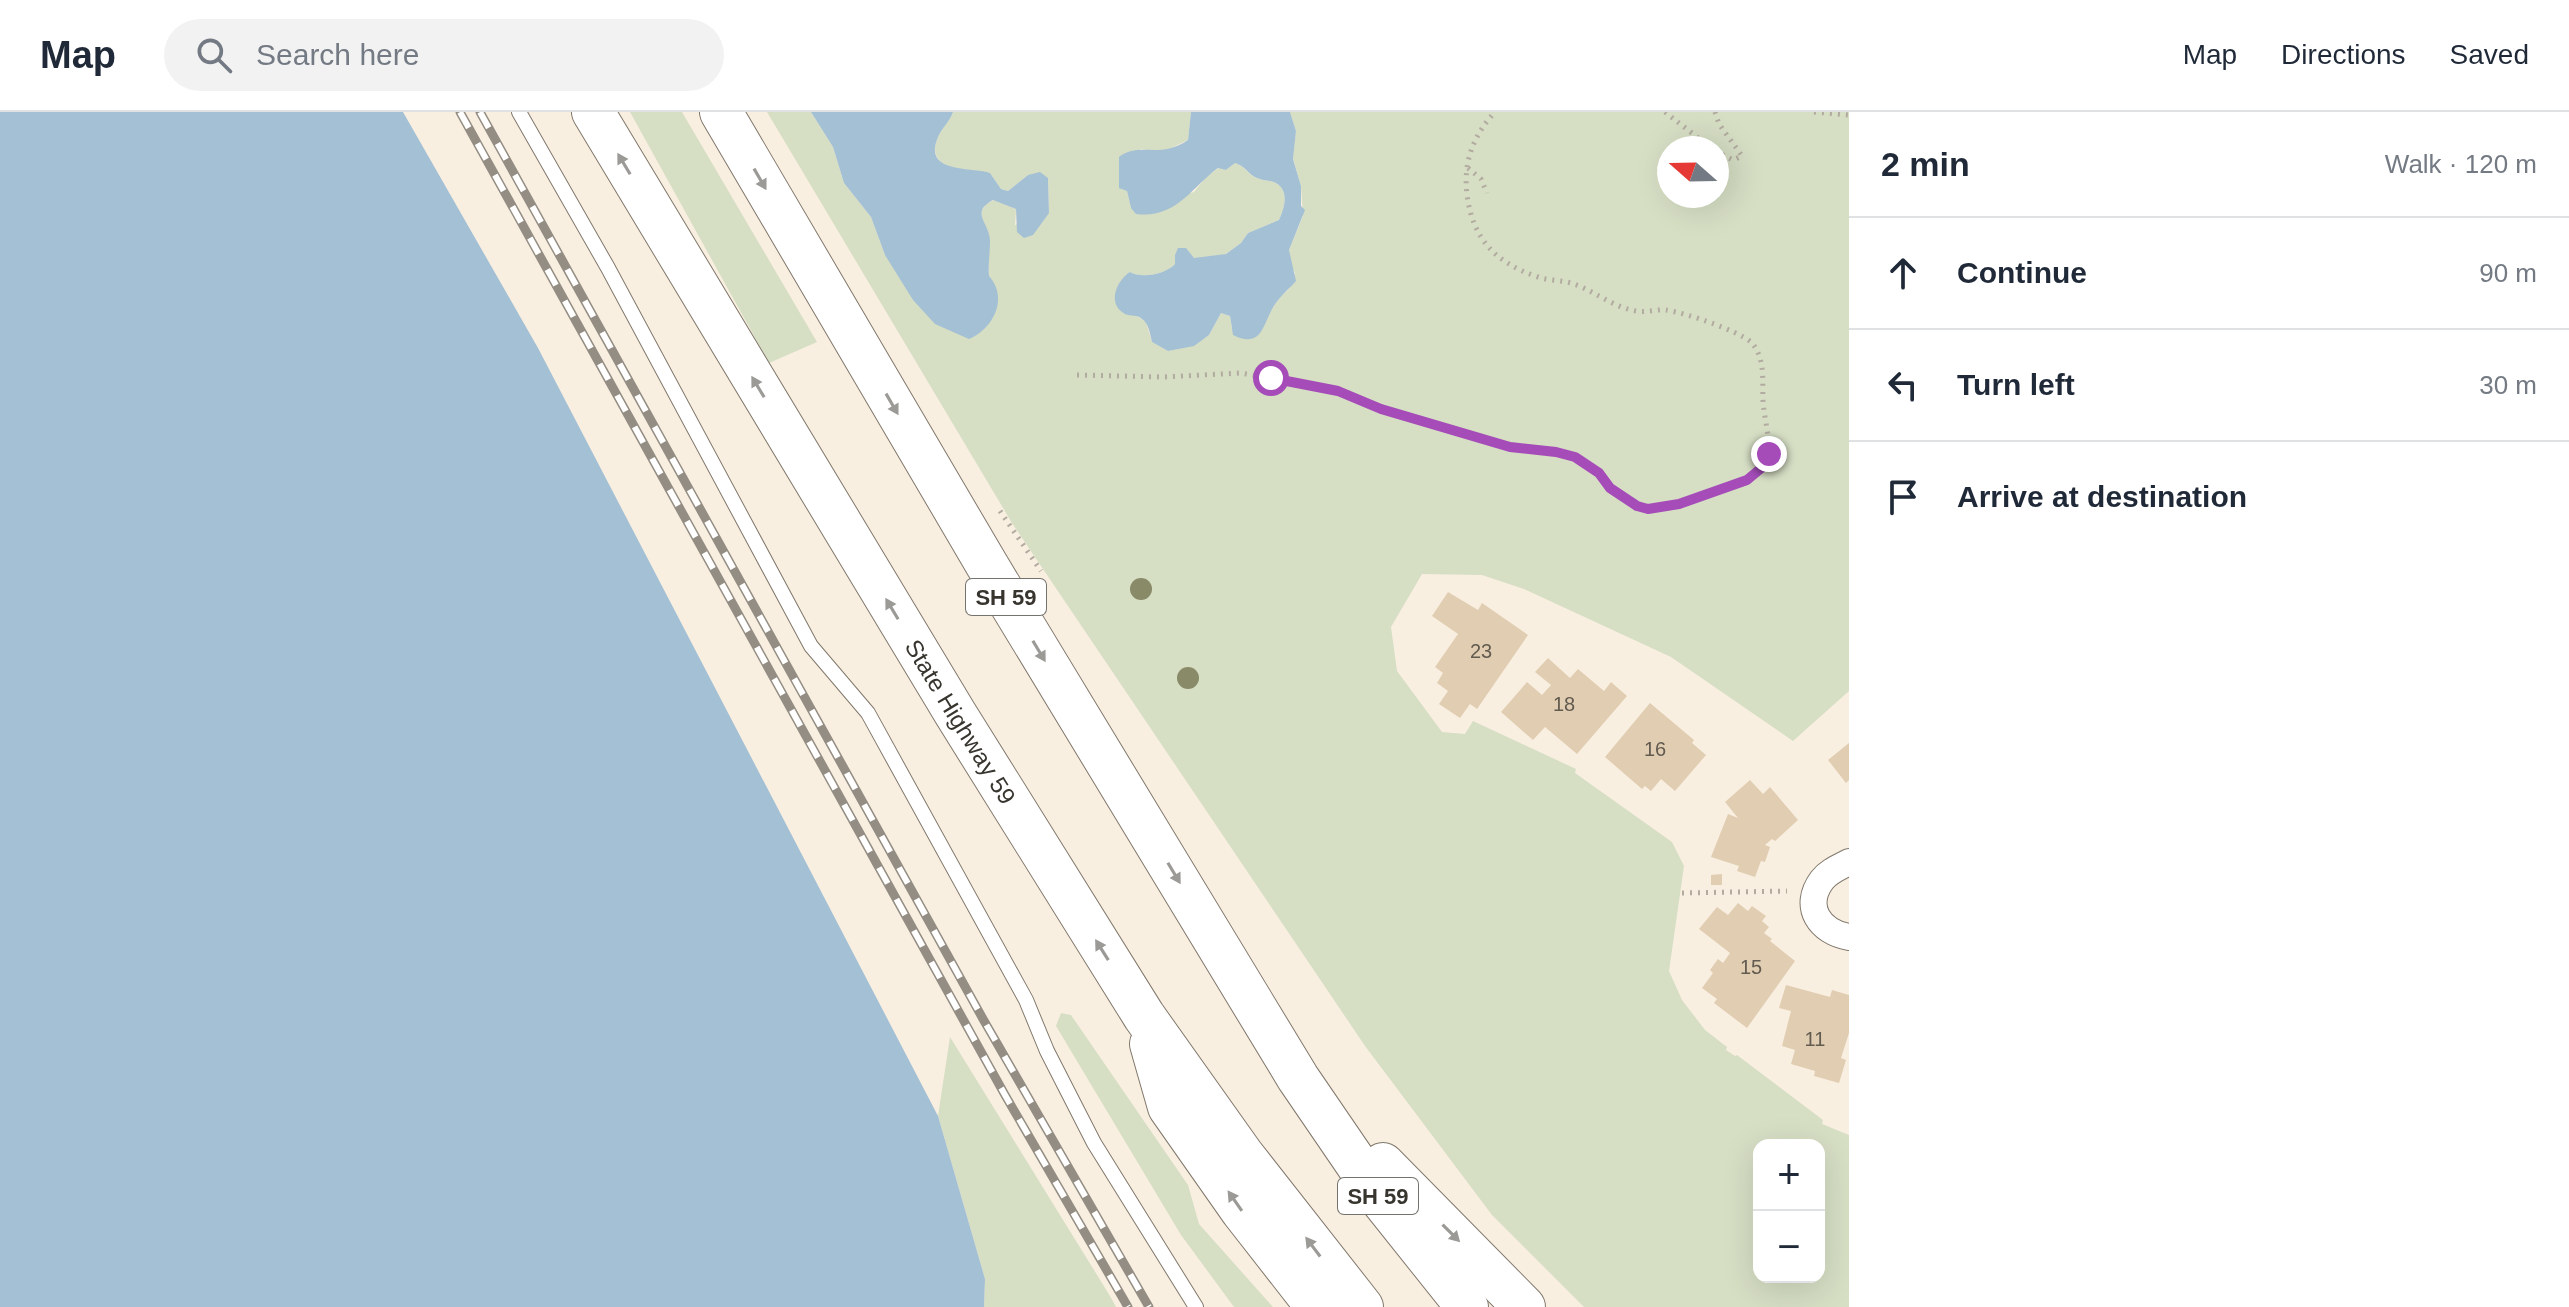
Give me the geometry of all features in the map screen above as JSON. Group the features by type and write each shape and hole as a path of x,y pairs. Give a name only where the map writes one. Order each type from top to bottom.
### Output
{"main road":[{"name":"State Highway 59","path":"593,112 955,713 1144,1016 1242,1154 1362,1307"},
{"name":"SH 59","path":"721,112 987,565 1298,1078 1380,1198 1467,1307"},
{"path":"1144,1016 1169,1107 1242,1211 1317,1307"},
{"path":"1298,1078 1524,1307"}],"street":[{"path":"1849,862 1823,879 1816,891 1817,919 1826,929 1849,937"}],"lane":[{"path":"519,112 608,268 811,646 868,713 1026,1000 1047,1051 1094,1143 1196,1307"}],"path":[{"path":"1077,375 1164,377 1231,372 1338,391 1381,409 1510,447 1575,457 1599,473 1610,488 1637,506 1648,509 1679,504 1747,480 1759,472 1769,454 1762,369 1757,348 1747,339 1668,310 1650,312 1628,309 1574,284 1539,277 1506,263 1476,233 1468,201 1468,168 1473,142 1495,112"},
{"path":"1665,112 1696,136"},
{"path":"1715,112 1728,136"},
{"path":"1814,112 1849,115"},
{"path":"1729,138 1742,156 1733,160 1729,158"},
{"path":"1468,168 1481,179 1487,193"},
{"path":"1682,893 1816,891"}],"green space":[{"path":"630,112 682,112 817,342 769,363"},
{"path":"767,112 811,112 833,147 844,183 871,217 885,255 989,276 988,232 981,212 986,204 994,200 1016,209 1015,225 1049,213 1048,178 1028,175 1008,191 1001,189 990,173 959,169 941,162 936,156 935,147 953,112 1191,112 1188,140 1163,152 1140,149 1127,191 1131,208 1194,192 1206,177 1219,168 1226,170 1235,163 1254,177 1276,183 1283,191 1285,200 1279,220 1248,233 1241,243 1226,254 1203,259 1175,255 1175,264 1160,273 1141,275 1130,272 1134,314 1146,322 1152,342 1168,351 1194,345 1209,335 1221,313 1230,316 1232,330 1267,317 1290,288 1295,273 1289,250 1303,216 1301,186 1293,158 1296,131 1290,112 1849,112 1849,691 1793,741 1671,657 1524,589 1482,575 1422,574 1391,627 1397,671 1442,732 1465,734 1473,721 1576,769 1575,773 1672,842 1684,866 1669,971 1682,1000 1705,1030 1727,1047 1726,1050 1823,1120 1822,1124 1849,1135 1849,1307 1584,1307 1492,1215 1365,1046 1012,523"},
{"path":"1061,1013 1071,1015 1188,1185 1199,1224 1273,1307 1234,1307 1181,1235 1056,1026"},
{"path":"950,1037 1116,1307 984,1307 985,1279 938,1116"}],"water":[{"path":"0,112 403,112 538,348 938,1116 985,1279 984,1307 0,1307"},
{"path":"811,112 953,112 935,148 936,157 942,163 990,173 1001,189 1008,191 1028,175 1040,172 1048,178 1049,213 1033,235 1024,238 1017,232 1016,209 993,200 982,209 982,219 990,241 989,276 998,294 998,303 991,320 978,334 969,339 935,324 913,300 885,255 871,217 844,183 833,147"},
{"path":"1191,112 1290,112 1296,131 1293,159 1301,186 1301,206 1305,210 1289,250 1296,281 1276,302 1261,332 1251,339 1233,335 1230,316 1221,313 1209,335 1194,346 1168,351 1152,342 1148,326 1142,319 1119,310 1115,298 1121,281 1130,272 1147,275 1166,270 1175,264 1178,248 1186,248 1194,258 1226,254 1241,243 1248,233 1279,220 1285,200 1283,191 1276,183 1254,177 1235,163 1226,170 1218,168 1172,207 1162,212 1136,214 1131,208 1127,191 1119,188 1119,157 1135,150 1168,149 1188,140"}],"building":[{"path":"1448,592 1478,610 1482,603 1528,635 1477,709 1470,704 1460,718 1439,704 1448,691 1437,683 1443,673 1435,667 1458,634 1432,616"},
{"path":"1548,658 1570,678 1578,669 1604,691 1611,682 1627,696 1577,754 1545,727 1533,740 1501,712 1527,682 1542,695 1551,685 1535,672"},
{"path":"1650,703 1694,740 1692,743 1706,755 1675,791 1661,779 1651,791 1645,786 1642,789 1605,757"},
{"path":"1849,743 1849,780 1846,783 1828,760"},
{"path":"1750,780 1763,794 1770,787 1798,820 1775,841 1772,839 1765,845 1770,847 1755,877 1737,871 1739,866 1711,857 1728,814 1738,818 1725,802"},
{"path":"1722,874 1722,885 1711,885 1711,875"},
{"path":"1738,903 1748,911 1752,906 1766,916 1762,921 1769,927 1764,933 1795,961 1747,1028 1714,1003 1717,999 1702,988 1718,959 1723,963 1730,953 1699,929 1717,907 1728,915"},
{"path":"1786,985 1830,997 1832,990 1849,995 1849,1033 1841,1058 1846,1060 1839,1083 1814,1076 1815,1071 1791,1064 1795,1050 1782,1046 1791,1011 1779,1008"}],"railway":[{"path":"460,112 1005,1095 1128,1307"},
{"path":"480,112 983,1019 1149,1307"}],"route":[{"path":"1271,378 1338,391 1381,409 1510,447 1575,457 1599,473 1610,488 1637,506 1648,509 1679,504 1747,480 1765,465 1769,454"}]}
